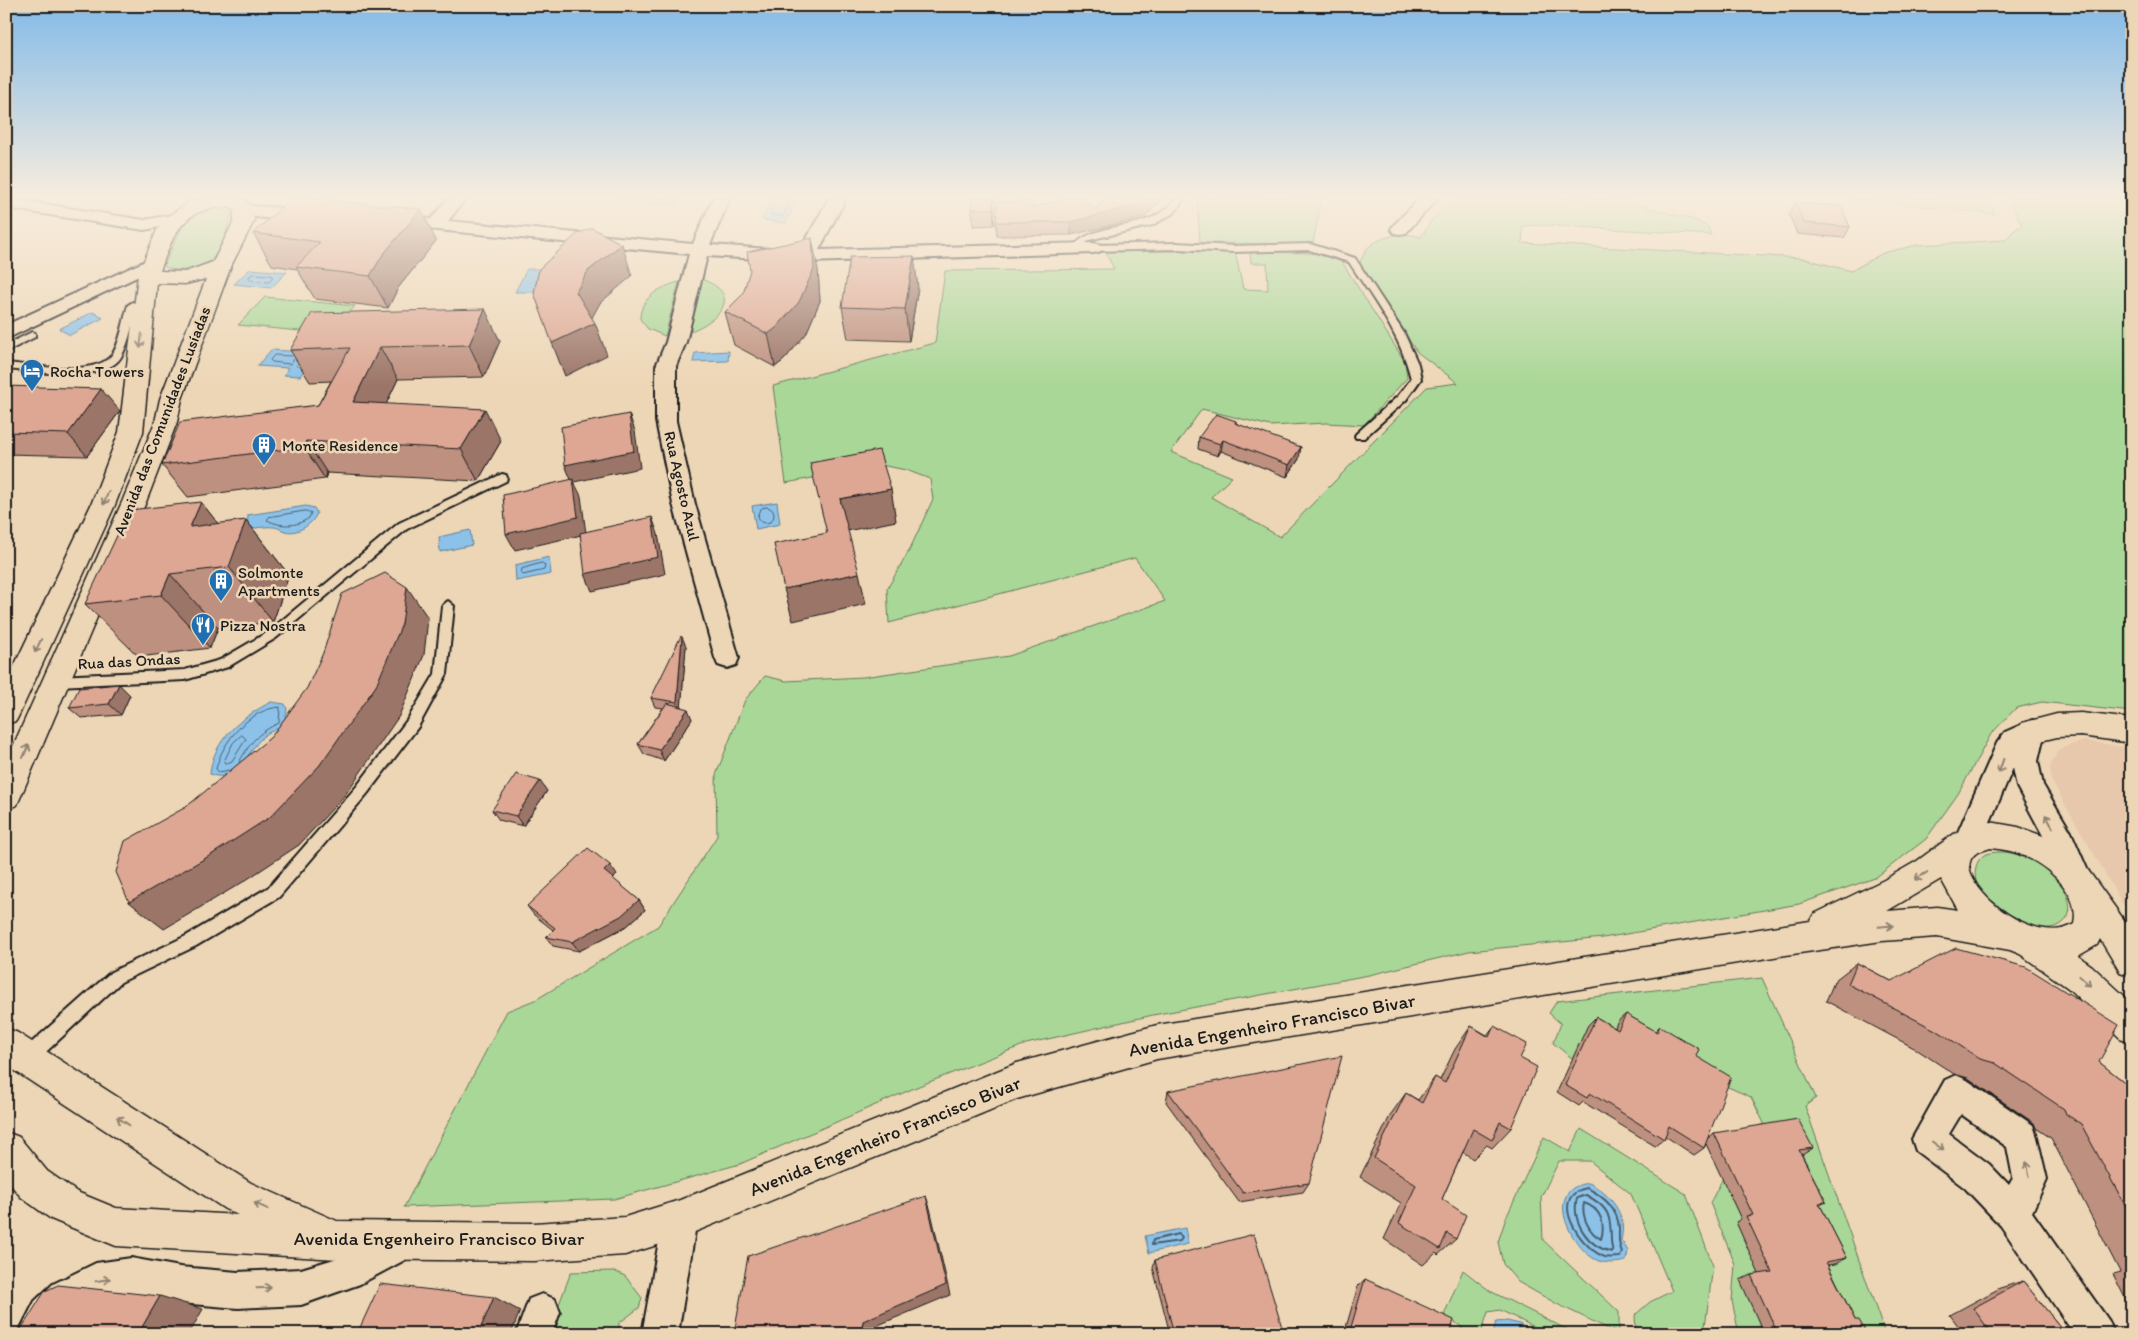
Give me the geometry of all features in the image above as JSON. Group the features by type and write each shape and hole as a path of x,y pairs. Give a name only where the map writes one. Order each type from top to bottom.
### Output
{"street":[{"name":"Avenida das Comunidades Lusíadas","path":"6,713 103,505 131,432 150,270 154,261"},
{"name":"Avenida das Comunidades Lusíadas","path":"6,796 145,475 166,422 171,400 224,261"},
{"name":"Rua Agosto Azul","path":"696,261 676,342 666,366 666,421 684,504 727,658"},
{"path":"6,333 113,281 150,270 173,280 200,275 221,266"},
{"path":"2132,731 2073,723 2049,725 2014,740 2006,751 1996,779 1964,844 1955,856 1954,871 1968,902 1980,914 2080,977 2132,1026"},
{"path":"1786,940 1882,926 1937,922 1980,928 2048,947 2068,945 2082,938 2091,926 2092,915 2083,889 2061,841 2030,787 2025,761 2032,732"},
{"path":"1786,940 1860,910 1897,891 1927,872 1964,844 1990,835 2022,840 2042,849 2060,862 2083,889 2113,930 2132,961"},
{"name":"Avenida Engenheiro Francisco Bivar","path":"6,1150 34,1184 64,1206 116,1227 338,1240 534,1242 624,1236 680,1219 1017,1081 1157,1042 1786,940"},
{"path":"17,1052 238,1196 338,1240"},
{"path":"2013,1214 2096,1334"},
{"path":"660,1334 680,1219"},
{"path":"37,1327 66,1296 96,1281 131,1276 180,1285 238,1290 301,1287 348,1272 406,1240"}],"lane":[{"path":"1352,261 1401,336 1414,366 1416,379 1402,398 1360,436"},
{"path":"6,366 86,371 108,363 116,357 133,304"},
{"path":"6,349 32,335"},
{"name":"Rua das Ondas","path":"56,681 185,675 224,664 272,635 403,526 502,478"},
{"path":"17,1052 116,977 191,941 274,892 362,790 413,723 441,674 448,606"}],"shaded area":[{"path":"2085,741 2132,748 2132,920 2051,780 2050,767 2058,750"}],"green space":[{"path":"166,261 209,261 198,267 183,270 170,269 164,266"},
{"path":"1110,261 1237,261 1243,289 1268,290 1267,263 1251,263 1251,261 1339,261 1342,262 1405,362 1407,378 1364,425 1326,423 1270,426 1202,409 1171,452 1232,477 1211,497 1280,537 1427,387 1458,383 1417,352 1360,263 1361,261 1812,261 1851,271 1870,261 2132,261 2132,712 2042,702 2016,708 1991,734 1958,794 1926,839 1875,878 1799,904 1603,938 1469,951 1369,975 1153,1015 1026,1044 919,1086 740,1164 614,1199 404,1207 507,1011 537,999 658,926 717,836 716,775 745,700 765,676 786,681 863,677 1009,656 1165,601 1135,558 889,623 887,589 909,551 933,499 930,479 906,470 881,465 786,483 773,386 935,343 945,271 1114,269"},
{"path":"701,279 715,285 722,293 724,300 722,308 717,315 699,328 688,332"},
{"path":"679,282 665,336 648,329 640,319 644,305 659,290"},
{"path":"265,297 355,306 330,334 238,325"},
{"path":"2005,852 2033,860 2056,878 2068,897 2070,906 2069,914 2065,921 2049,928 2025,927 2004,914 1984,898 1976,881 1975,874 1978,863 1986,854"},
{"path":"1762,978 1816,1098 1805,1106 1885,1334 1851,1334 1814,1267 1834,1264 1751,1097 1721,1084 1618,1022 1610,1038 1573,1059 1553,1043 1561,1024 1549,1013 1557,1001"},
{"path":"1581,1129 1686,1194 1713,1266 1704,1334 1636,1334 1635,1315 1650,1302 1672,1291 1631,1194 1590,1161 1559,1161 1541,1197 1543,1240 1619,1312 1619,1334 1557,1304 1518,1282 1503,1264 1498,1242 1506,1218 1544,1137 1570,1152"},
{"path":"1723,1178 1742,1221 1761,1277 1764,1334 1739,1334 1732,1301 1735,1264 1710,1203"},
{"path":"1463,1270 1490,1291 1576,1334 1548,1334 1500,1310 1488,1312 1481,1334 1460,1334 1462,1327 1444,1315"},
{"path":"614,1271 625,1276 642,1298 639,1308 619,1323 618,1334 548,1334 571,1272"}],"water":[{"path":"250,269 287,272 271,288 234,284"},
{"path":"527,269 556,269 544,292 515,292"},
{"path":"93,312 103,318 70,335 59,329"},
{"path":"271,350 307,352 296,366 307,367 300,376 284,375 288,368 257,366"},
{"path":"729,351 728,361 693,362 695,353"},
{"path":"777,502 780,524 756,529 752,506"},
{"path":"306,506 314,508 317,513 304,528 290,532 277,527 260,527 247,530 248,515"},
{"path":"470,530 472,545 440,552 439,537"},
{"path":"549,557 551,574 516,581 515,565"},
{"path":"271,702 285,704 287,709 284,727 266,734 242,764 228,775 210,774 212,761 223,740 240,722"},
{"path":"1589,1183 1610,1199 1619,1213 1622,1222 1621,1240 1628,1251 1626,1261 1606,1263 1599,1261 1589,1255 1579,1245 1571,1233 1564,1207 1566,1196 1574,1187"},
{"path":"1185,1228 1188,1244 1149,1253 1145,1236"},
{"path":"1507,1321 1520,1324 1532,1334 1493,1334 1496,1322"}],"building":[{"path":"302,261 379,261 370,276 296,267"},
{"path":"548,261 601,261 588,271 576,292 595,323 552,343 534,293 539,269"},
{"path":"748,261 813,261 814,269 799,302 776,328 768,334 725,312 743,294 750,270"},
{"path":"849,261 913,261 905,309 842,307"},
{"path":"485,309 469,345 380,347 353,402 485,409 461,449 306,441 304,447 162,465 180,422 318,405 350,348 290,350 312,313"},
{"path":"6,386 101,389 68,434 6,432"},
{"path":"629,414 634,451 565,465 561,427"},
{"path":"1216,414 1236,421 1235,423 1301,447 1289,465 1223,440 1220,444 1199,437"},
{"path":"879,450 891,489 840,499 859,573 784,589 774,544 827,533 810,463"},
{"path":"573,479 578,517 506,534 503,495"},
{"path":"201,502 190,527 246,520 229,567 170,574 161,595 85,604 129,510"},
{"path":"652,517 658,557 585,574 580,533"},
{"path":"385,573 407,587 402,624 376,686 319,766 270,817 211,855 129,902 116,872 125,841 186,807 271,737 307,688 323,653 342,594"},
{"path":"681,636 677,702 651,698"},
{"path":"119,684 109,704 69,708 79,688"},
{"path":"667,703 688,709 659,750 638,744"},
{"path":"516,774 540,781 516,816 492,810"},
{"path":"588,848 610,865 604,871 639,900 621,916 572,942 546,937 555,928 527,906"},
{"path":"1956,948 2026,967 2119,1025 2099,1062 2132,1088 2132,1218 2081,1124 2066,1114 2064,1109 1995,1063 1980,1059 1941,1033 1848,984 1857,963 1891,981"},
{"path":"1626,1014 1657,1032 1660,1026 1699,1049 1696,1056 1731,1077 1704,1148 1669,1126 1664,1139 1590,1093 1587,1098 1565,1085 1596,1017 1618,1030"},
{"path":"1471,1026 1489,1037 1494,1026 1527,1044 1520,1058 1537,1067 1511,1128 1500,1122 1492,1140 1473,1129 1442,1199 1466,1215 1456,1239 1447,1233 1440,1249 1399,1223 1416,1185 1374,1158 1406,1093 1422,1103 1435,1077 1445,1083"},
{"path":"1342,1056 1309,1183 1243,1193 1168,1091"},
{"path":"1798,1119 1813,1148 1799,1150 1826,1202 1819,1203 1847,1258 1826,1262 1855,1320 1859,1320 1867,1334 1778,1334 1751,1275 1772,1272 1746,1216 1753,1215 1714,1133"},
{"path":"926,1196 946,1285 863,1321 861,1334 734,1334 748,1256"},
{"path":"1254,1234 1284,1334 1174,1334 1155,1260"},
{"path":"1365,1279 1454,1320 1450,1334 1349,1334"},
{"path":"2023,1281 2066,1334 1992,1334 1973,1308"},
{"path":"380,1284 494,1297 478,1334 357,1334"},
{"path":"58,1285 160,1296 138,1334 18,1334 45,1291"}],"place":[{"name":"Rocha Towers","path":"32,392"},
{"name":"Monte Residence","path":"264,466"},
{"name":"Solmonte Apartments","path":"221,602"},
{"name":"Pizza Nostra","path":"203,646"}]}
